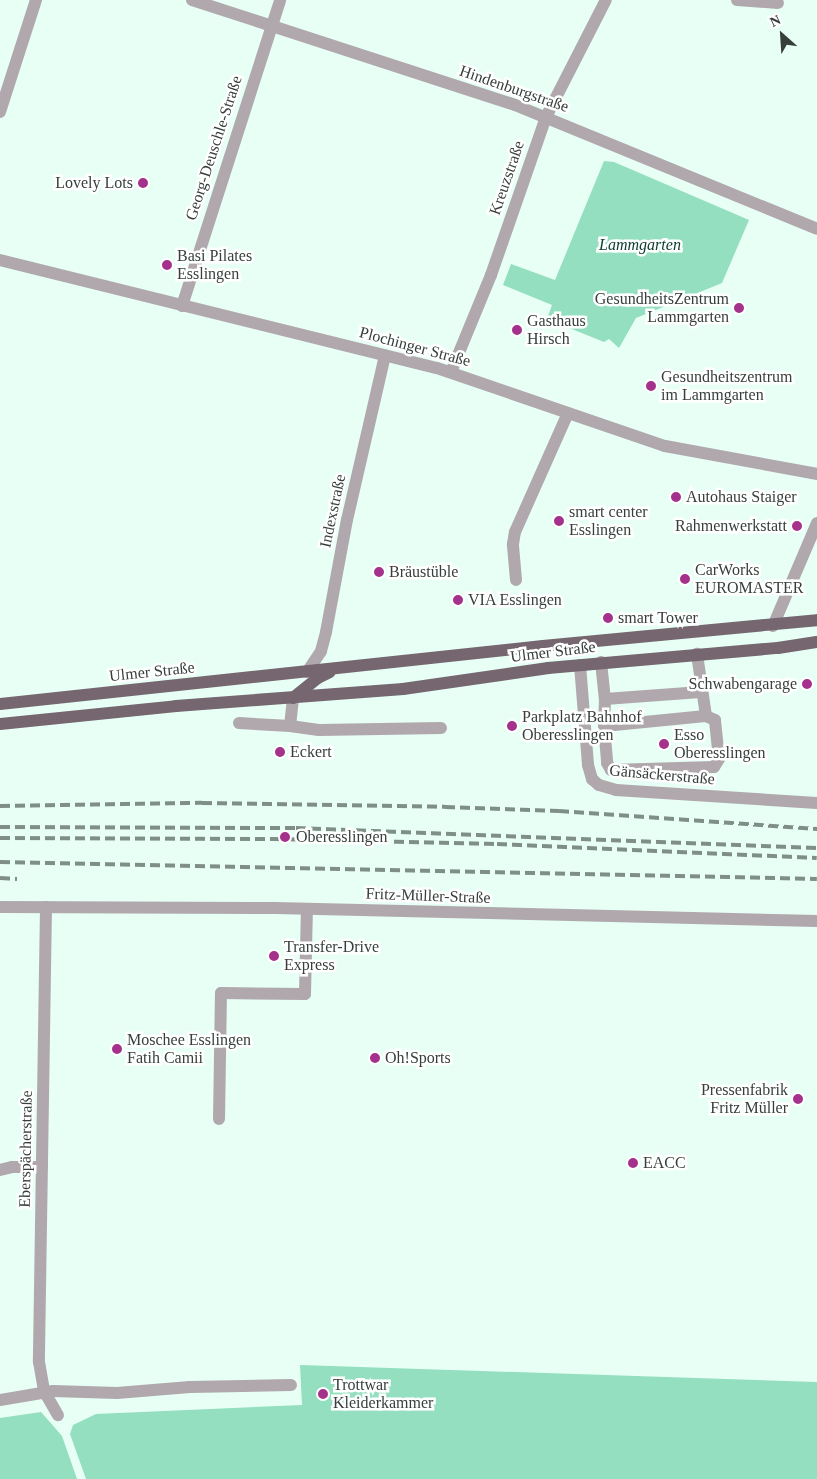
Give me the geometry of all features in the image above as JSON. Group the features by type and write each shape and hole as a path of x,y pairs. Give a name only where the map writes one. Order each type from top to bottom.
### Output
{"main road":[{"name":"Ulmer Straße","path":"0,704 543,646 773,626 817,620"},
{"name":"Ulmer Straße","path":"2,724 176,706 436,686 601,662 778,648 817,642"},
{"name":"Ulmer Straße","path":"293,698 318,678 337,668"}],"street":[{"path":"0,112 36,0"},
{"name":"Hindenburgstraße","path":"192,0 546,117 817,229"},
{"name":"Georg-Deuschle-Straße","path":"182,306 280,0"},
{"name":"Kreuzstraße","path":"451,372 498,256 546,117 606,0"},
{"path":"737,0 778,3"},
{"name":"Plochinger Straße","path":"0,260 451,372 665,446 817,474"},
{"name":"Indexstraße","path":"307,672 321,651 326,632 347,520 385,355"},
{"path":"516,580 513,544 515,532 568,413"},
{"path":"773,626 817,523"},
{"path":"697,654 701,692 706,716"},
{"path":"601,662 605,699 604,726 608,763 611,770 710,768 718,764 716,720 706,716 604,726"},
{"name":"Gänsäckerstraße","path":"580,665 588,765 592,779 599,785 616,790 817,803"},
{"path":"605,699 701,692"},
{"path":"290,726 293,698"},
{"path":"239,723 319,730 441,728"},
{"path":"0,907 42,907"},
{"name":"Fritz-Müller-Straße","path":"42,907 307,908 817,920"},
{"name":"Eberspächerstraße","path":"42,907 42,1168 39,1362 44,1391"},
{"path":"219,1118 221,993 305,994 307,908"},
{"path":"0,1170 12,1167 42,1168"},
{"path":"0,1400 44,1391 117,1393 190,1387 291,1385"},
{"path":"44,1391 58,1415"}],"green space":[{"name":"Lammgarten","path":"604,161 614,162 749,220 722,283 636,318 619,348 609,339 604,342 547,319 552,305 503,285 511,264 555,280"},
{"path":"300,1365 817,1382 817,1479 86,1479 70,1434 73,1425 96,1414 302,1405"},
{"path":"41,1412 62,1436 77,1479 0,1479 0,1418"}],"railway":[{"path":"0,806 202,803 445,807 559,811 817,829"},
{"path":"0,827 296,828 817,848"},
{"path":"0,838 274,839 497,844 817,858"},
{"path":"0,862 817,879"},
{"path":"0,878 17,879"}],"place":[{"name":"Lovely Lots","path":"143,183"},
{"name":"Basi Pilates Esslingen","path":"167,265"},
{"name":"GesundheitsZentrum Lammgarten","path":"739,308"},
{"name":"Gasthaus Hirsch","path":"517,330"},
{"name":"Gesundheitszentrum im Lammgarten","path":"651,386"},
{"name":"Autohaus Staiger","path":"676,497"},
{"name":"smart center Esslingen","path":"559,521"},
{"name":"Rahmenwerkstatt","path":"797,526"},
{"name":"Bräustüble","path":"379,572"},
{"name":"CarWorks EUROMASTER","path":"685,579"},
{"name":"VIA Esslingen","path":"458,600"},
{"name":"smart Tower","path":"608,618"},
{"name":"Schwabengarage","path":"807,684"},
{"name":"Parkplatz Bahnhof Oberesslingen","path":"512,726"},
{"name":"Esso Oberesslingen","path":"664,744"},
{"name":"Eckert","path":"280,752"},
{"name":"Oberesslingen","path":"285,837"},
{"name":"Transfer-Drive Express","path":"274,956"},
{"name":"Moschee Esslingen Fatih Camii","path":"117,1049"},
{"name":"Oh!Sports","path":"375,1058"},
{"name":"Pressenfabrik Fritz Müller","path":"798,1099"},
{"name":"EACC","path":"633,1163"},
{"name":"Trottwar Kleiderkammer","path":"323,1394"}]}
